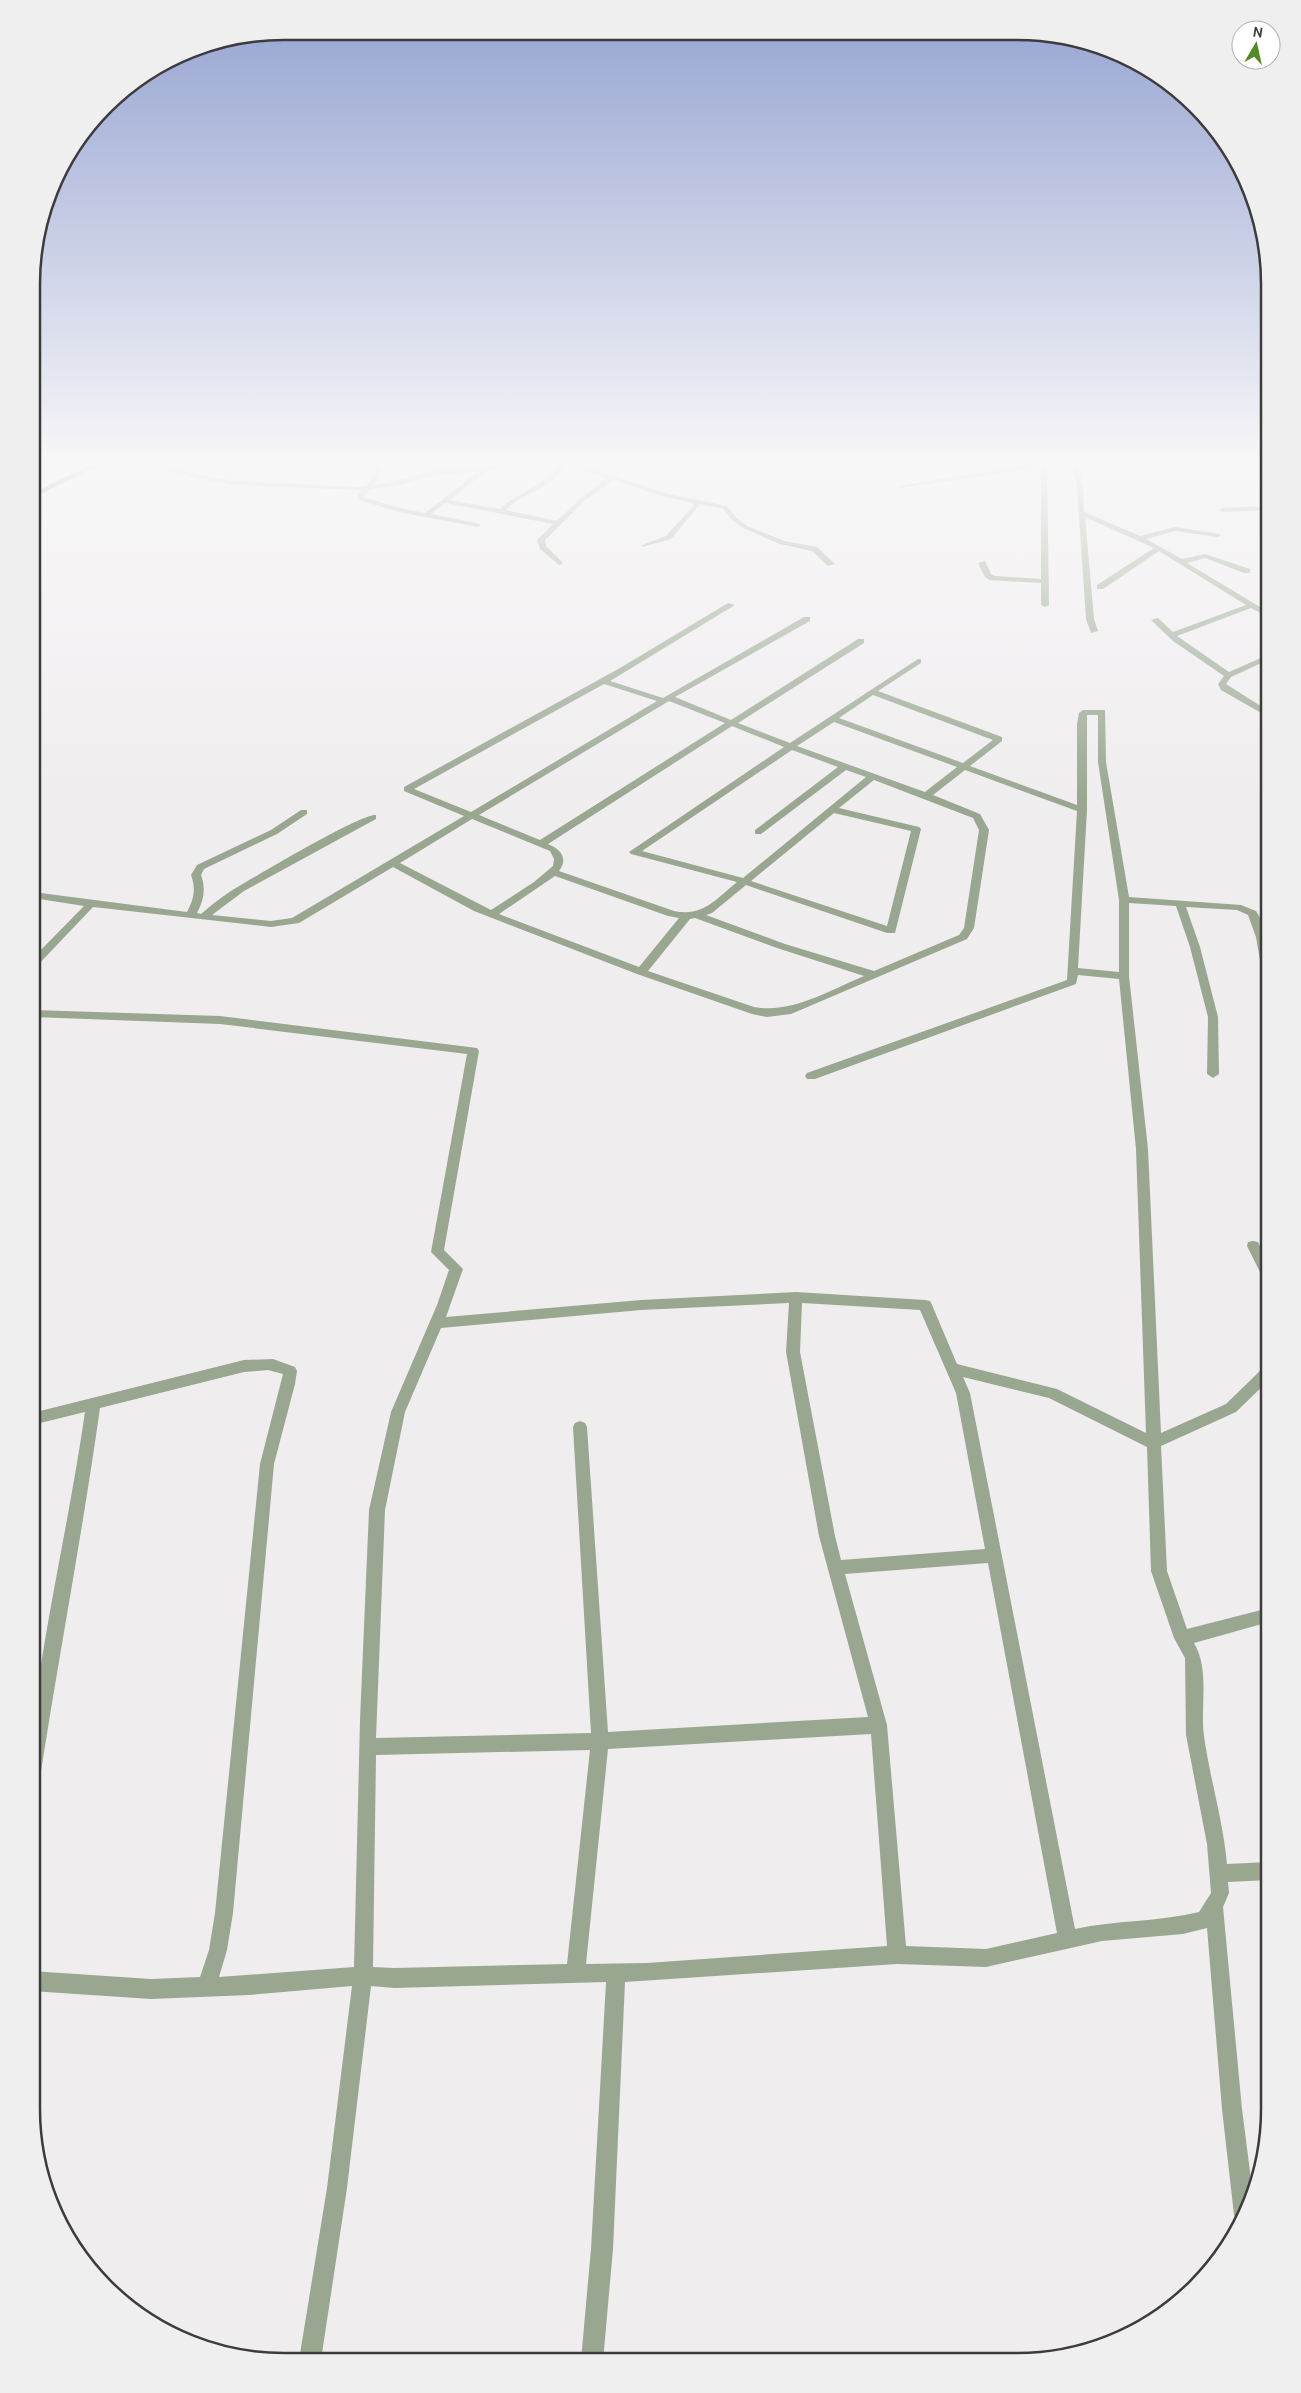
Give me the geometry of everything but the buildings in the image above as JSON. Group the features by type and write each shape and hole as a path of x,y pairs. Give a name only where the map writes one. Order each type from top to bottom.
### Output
{"street":[{"path":"989,576 993,578 1045,581"},
{"path":"1045,576 1045,606"},
{"path":"1086,576 1090,619 1094,631"},
{"path":"1100,587 1116,576"},
{"path":"1204,576 1261,610"},
{"path":"492,914 554,872 560,860 558,854 553,849 407,789 603,681 731,605"},
{"path":"1172,635 1252,605"},
{"path":"40,896 204,918 271,924 295,922 667,699 807,619"},
{"path":"1155,620 1172,635 1228,675"},
{"path":"541,844 862,641"},
{"path":"1261,660 1228,675 1222,684 1224,688 1261,711"},
{"path":"831,809 916,829 891,930 743,881 634,852 918,661"},
{"path":"393,863 478,909 641,972 767,1013 791,1010 963,937 969,928 984,830 981,822 970,812 844,767 667,699 603,681"},
{"path":"872,692 1000,739 926,796"},
{"path":"40,1982 151,1989 363,1976 394,1978 616,1973 897,1955 986,1958 1018,1952 1068,1938 1102,1932 1183,1924 1204,1920 1214,1907 1220,1893 1219,1873 1216,1844 1195,1735 1193,1658 1182,1638 1159,1571 1142,1149 1124,976 1124,900 1102,762 1102,712 1083,713 1081,724 1082,810 1072,982 811,1076"},
{"path":"832,718 1082,810"},
{"path":"758,832 844,767"},
{"path":"554,872 660,910 686,917 698,916 708,911 872,777"},
{"path":"190,916 200,897 199,883 196,875 200,867 274,832 304,812"},
{"path":"204,918 214,907 239,890 346,829 373,817"},
{"path":"1124,900 1237,907 1249,910 1254,914 1261,947"},
{"path":"1180,903 1195,947 1213,1017 1213,1074"},
{"path":"40,957 91,904"},
{"path":"698,916 781,946 874,974"},
{"path":"641,972 686,917"},
{"path":"1072,972 1124,976"},
{"path":"40,1013 220,1020 473,1051 437,1252 456,1269 436,1323 398,1412 377,1510 368,1747 363,1976 337,2188 311,2353"},
{"path":"1253,1246 1261,1260"},
{"path":"436,1323 640,1306 796,1297 925,1305 963,1393 1068,1938"},
{"path":"796,1297 793,1352 827,1536 879,1725 897,1955"},
{"path":"40,1417 244,1366 274,1365 290,1371 267,1464 224,1912 218,1950 206,1987"},
{"path":"952,1368 1052,1393 1153,1443"},
{"path":"1153,1443 1231,1408 1261,1379"},
{"path":"40,1720 60,1594 80,1496 93,1404"},
{"path":"576,1974 600,1741 580,1427"},
{"path":"836,1568 994,1555"},
{"path":"1182,1638 1261,1617"},
{"path":"368,1747 600,1741 879,1725"},
{"path":"1219,1873 1261,1871"},
{"path":"1214,1907 1232,2109 1243,2199"},
{"path":"593,2353 602,2249 616,1973"}]}
